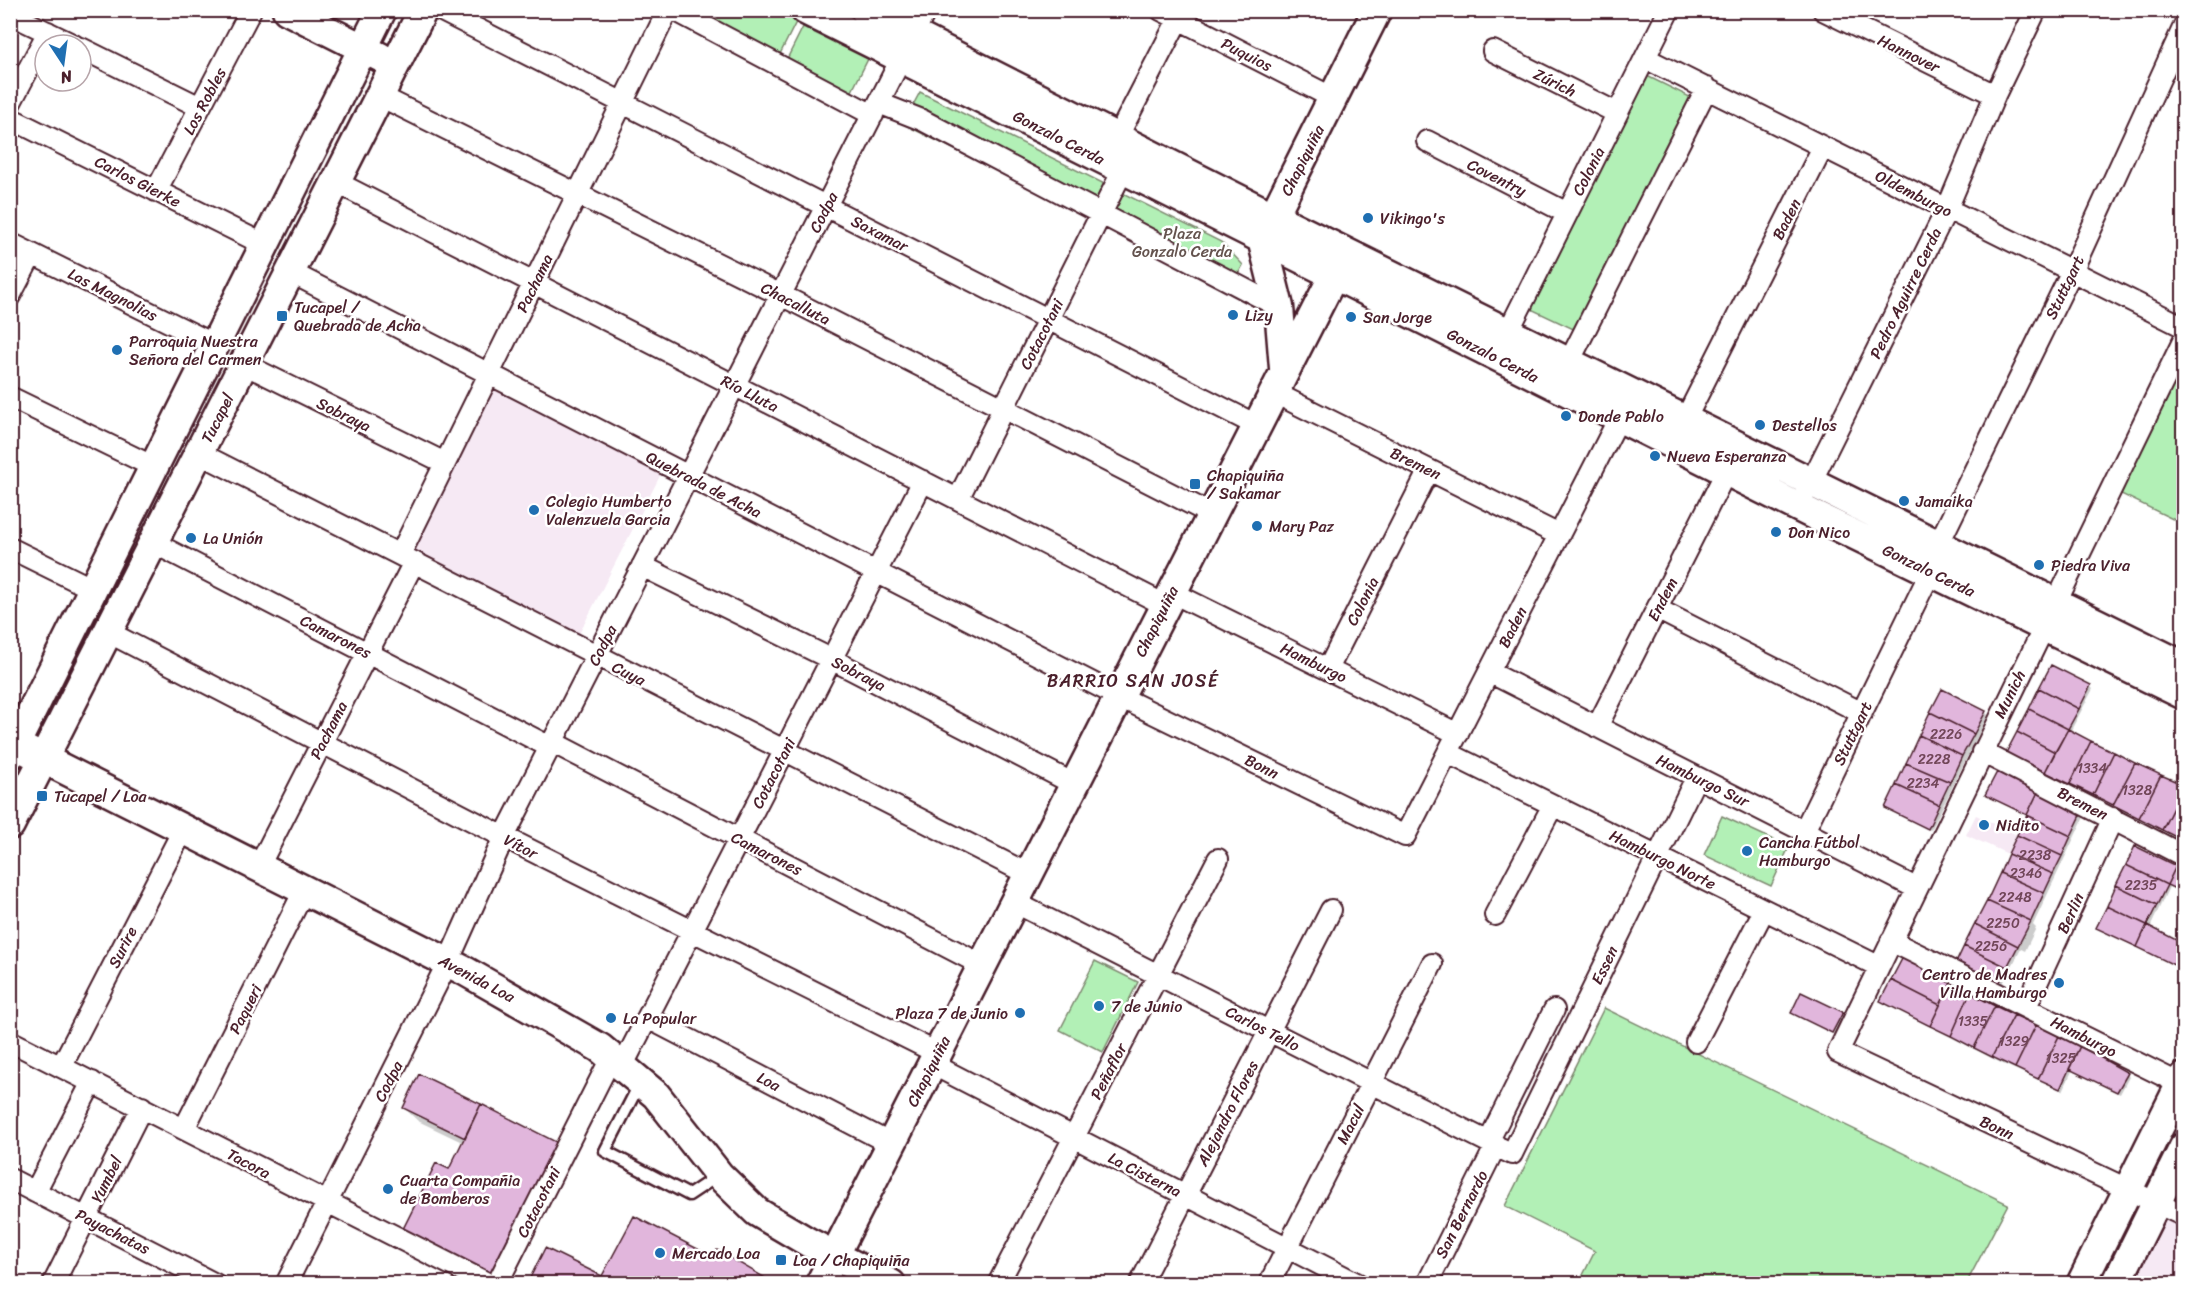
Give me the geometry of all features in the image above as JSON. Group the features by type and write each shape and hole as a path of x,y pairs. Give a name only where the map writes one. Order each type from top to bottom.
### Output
{"street":[{"name":"Los Robles","path":"156,191 251,10"},
{"path":"287,10 395,65"},
{"name":"Tucapel","path":"12,747 382,10"},
{"name":"Tucapel","path":"10,825 423,10"},
{"name":"Saxamar","path":"440,10 1256,425"},
{"name":"Pachama","path":"259,866 368,652 445,463 668,10"},
{"path":"674,10 876,109 922,120 1280,307"},
{"name":"Gonzalo Cerda","path":"805,10 914,35 1123,170 1268,228 1508,332 1811,482 1934,558"},
{"name":"Gonzalo Cerda","path":"865,10 1117,138 1268,228 1334,275 1798,507 1934,558 2181,680"},
{"name":"Chapiquiña","path":"1268,228 1377,10"},
{"name":"Hannover","path":"1823,10 1995,95"},
{"name":"Pedro Aguirre Cerda","path":"1798,507 1947,209 1995,95 2036,10"},
{"name":"Colonia","path":"1508,332 1645,58 1665,12"},
{"path":"1117,138 1174,13"},
{"name":"Puquios","path":"1174,13 1333,98"},
{"path":"10,14 48,32 10,104"},
{"name":"Stuttgart","path":"1804,831 2072,271 2184,26"},
{"name":"Codpa","path":"286,1284 448,963 504,837 914,35"},
{"name":"Zúrich","path":"1493,51 1617,113"},
{"path":"93,54 200,107"},
{"name":"Oldemburgo","path":"1645,58 2184,327"},
{"path":"1569,362 1707,88"},
{"name":"Chacalluta","path":"380,96 781,295 1210,514"},
{"name":"Carlos Gierke","path":"10,118 265,245"},
{"name":"Coventry","path":"1426,141 1568,213"},
{"name":"Baden","path":"1685,420 1823,147"},
{"name":"Cotacotani","path":"958,499 1123,170"},
{"name":"Río Lluta","path":"336,182 958,499 1168,598"},
{"path":"1268,228 1280,307 1278,381"},
{"name":"Las Magnolias","path":"10,243 215,345"},
{"path":"10,296 32,254"},
{"name":"Quebrada de Acha","path":"290,272 1118,696"},
{"name":"Chapiquiña","path":"820,1284 1210,514 1334,275"},
{"name":"Munich","path":"1838,1052 2048,613 2184,339"},
{"name":"Sobraya","path":"244,364 445,463"},
{"name":"Bremen","path":"1278,381 1429,470 1559,535"},
{"path":"10,397 154,467"},
{"name":"Baden","path":"1405,836 1619,418"},
{"name":"Cuya","path":"199,453 1028,874"},
{"name":"Colonia","path":"1328,669 1429,470"},
{"name":"Endem","path":"1597,727 1726,472"},
{"name":"Cotacotani","path":"497,1284 625,1067 692,931 923,481"},
{"name":"Camarones","path":"154,543 739,839 982,965"},
{"path":"10,548 93,589"},
{"name":"Sobraya","path":"642,567 831,659 1074,784"},
{"name":"Hamburgo","path":"1168,598 1328,669 1458,734"},
{"path":"1657,609 1862,713"},
{"name":"Vítor","path":"108,632 504,837 692,931 934,1059"},
{"name":"Hamburgo Sur","path":"1489,672 1916,888"},
{"name":"Bonn","path":"1118,696 1405,836"},
{"name":"Avenida Loa","path":"12,747 45,759 184,828 541,1012 625,1067 669,1109 719,1176 742,1200 772,1222 891,1284"},
{"name":"Bremen","path":"1982,752 2184,856"},
{"name":"Hamburgo Norte","path":"1448,753 1878,966"},
{"name":"Essen","path":"1499,1147 1657,856 1696,778"},
{"path":"1495,915 1553,805"},
{"name":"Berlin","path":"2026,1007 2113,818"},
{"name":"Surire","path":"61,1067 184,828"},
{"name":"Peñaflor","path":"998,1284 1218,859"},
{"name":"Paqueri","path":"184,1129 305,890"},
{"name":"Carlos Tello","path":"1014,902 1499,1147"},
{"name":"Alejandro Flores","path":"1140,1284 1331,910"},
{"path":"1696,1042 1764,910"},
{"name":"Hamburgo","path":"1891,941 2182,1081"},
{"name":"Macul","path":"1269,1284 1432,964"},
{"name":"San Bernardo","path":"1427,1284 1499,1147 1554,1010"},
{"name":"Loa","path":"648,1018 891,1144"},
{"name":"Tacora","path":"10,1041 489,1284"},
{"name":"Bonn","path":"1838,1052 2184,1216"},
{"name":"La Cisterna","path":"934,1059 1074,1138 1358,1284"},
{"path":"2081,1284 2182,1081"},
{"path":"35,1192 92,1082"},
{"name":"Yumbel","path":"53,1284 142,1107"},
{"path":"2116,1284 2184,1147"},
{"name":"Payachatas","path":"10,1179 215,1284"}],"lane":[{"path":"625,1067 605,1151 689,1195 719,1176"}],"shaded area":[{"name":"Colegio Humberto Valenzuela Garcia","path":"489,386 662,472 579,634 407,548"},
{"name":"Nidito","path":"1976,815 2017,835 2008,854 1966,835"},
{"path":"2183,1160 2183,1283 2123,1283"}],"green space":[{"path":"683,11 777,11 797,20 778,58"},
{"path":"803,27 868,59 849,97 784,65"},
{"path":"1645,75 1698,101 1584,334 1531,309"},
{"name":"Plaza Gonzalo Cerda","path":"920,92 1221,242 1243,265 1231,287 903,124"},
{"path":"2175,370 2183,375 2183,524 2115,491"},
{"name":"Cancha Fútbol Hamburgo","path":"1722,816 1789,847 1771,886 1704,855"},
{"name":"7 de Junio","path":"1095,961 1138,982 1103,1052 1060,1030"},
{"path":"1604,1008 2008,1204 1966,1284 1579,1283 1595,1251 1505,1206"}],"building":[{"path":"2051,665 2091,685 2079,709 2039,688"},
{"path":"2039,688 2079,709 2068,729 2029,709"},
{"path":"1942,689 1986,711 1974,734 1930,712"},
{"path":"2029,709 2068,729 2055,752 2017,732"},
{"path":"1930,712 1974,734 1962,756 1919,735"},
{"path":"2068,729 2091,741 2070,784 2045,772"},
{"path":"2017,732 2055,752 2045,772 2006,753"},
{"path":"1919,735 1962,756 1950,782 1906,763"},
{"path":"2091,741 2114,752 2093,795 2070,784"},
{"path":"2114,752 2135,763 2113,805 2093,795"},
{"path":"1906,763 1950,782 1939,805 1896,785"},
{"path":"2135,763 2161,775 2139,818 2113,805"},
{"path":"1997,772 2038,792 2027,815 1985,795"},
{"path":"2161,775 2184,785 2162,830 2139,818"},
{"path":"1896,785 1939,805 1928,829 1885,808"},
{"path":"2184,786 2184,841 2162,830"},
{"path":"2038,792 2082,813 2071,836 2027,815"},
{"path":"2027,815 2071,836 2062,856 2017,835"},
{"path":"2017,835 2062,856 2053,874 2008,854"},
{"path":"2135,846 2176,866 2167,885 2126,865"},
{"path":"2008,854 2053,874 2044,893 2000,873"},
{"path":"2126,865 2167,885 2157,905 2116,885"},
{"path":"2176,866 2184,870 2184,893 2167,885"},
{"path":"2000,873 2044,893 2031,921 1987,901"},
{"path":"2116,885 2157,905 2147,925 2107,906"},
{"path":"1987,901 2031,921 2018,946 1975,924"},
{"path":"2107,906 2147,925 2137,947 2096,928"},
{"path":"1975,924 2018,946 2007,967 1964,946"},
{"path":"2147,925 2184,944 2174,965 2137,947"},
{"path":"1964,946 2007,967 1998,986 1955,965"},
{"path":"1903,957 1951,983 1940,1005 1891,980"},
{"path":"1891,980 1940,1005 1930,1026 1880,1001"},
{"path":"1951,983 1970,993 1951,1036 1930,1026"},
{"path":"1801,992 1843,1012 1832,1033 1791,1013"},
{"path":"1970,993 1995,1006 1974,1048 1951,1036"},
{"path":"1995,1006 2014,1015 1992,1057 1974,1048"},
{"path":"2014,1015 2036,1025 2015,1068 1992,1057"},
{"path":"2036,1025 2059,1036 2038,1079 2015,1068"},
{"path":"2059,1036 2080,1046 2060,1089 2038,1079"},
{"path":"2080,1046 2128,1073 2117,1092 2069,1069"},
{"path":"419,1074 481,1104 465,1138 403,1108"},
{"path":"481,1104 558,1143 490,1277 401,1233 436,1163 449,1169"},
{"name":"Mercado Loa","path":"634,1216 713,1257 717,1250 767,1279 765,1284 618,1284 602,1276"},
{"path":"545,1248 602,1276 618,1284 527,1284"}],"place":[{"name":"Vikingo's","path":"1368,218"},
{"name":"Lizy","path":"1233,315"},
{"name":"Tucapel / Quebrada de Acha","path":"282,316"},
{"name":"San Jorge","path":"1351,317"},
{"name":"Parroquia Nuestra Señora del Carmen","path":"117,350"},
{"name":"Donde Pablo","path":"1566,416"},
{"name":"Destellos","path":"1760,425"},
{"name":"Nueva Esperanza","path":"1655,456"},
{"name":"Chapiquiña / Sakamar","path":"1195,484"},
{"name":"Jamaika","path":"1904,501"},
{"name":"Colegio Humberto Valenzuela Garcia","path":"534,510"},
{"name":"Mary Paz","path":"1257,526"},
{"name":"Don Nico","path":"1776,532"},
{"name":"La Unión","path":"191,538"},
{"name":"Piedra Viva","path":"2039,565"},
{"name":"Tucapel / Loa","path":"42,796"},
{"name":"Nidito","path":"1984,825"},
{"name":"Cancha Fútbol Hamburgo","path":"1747,851"},
{"name":"Centro de Madres Villa Hamburgo","path":"2059,983"},
{"name":"7 de Junio","path":"1099,1006"},
{"name":"Plaza 7 de Junio","path":"1020,1013"},
{"name":"La Popular","path":"611,1018"},
{"name":"Cuarta Compañia de Bomberos","path":"388,1189"},
{"name":"Mercado Loa","path":"660,1253"},
{"name":"Loa / Chapiquiña","path":"781,1260"}],"district":[{"name":"BARRIO SAN JOSÉ","path":"1133,681"}]}
